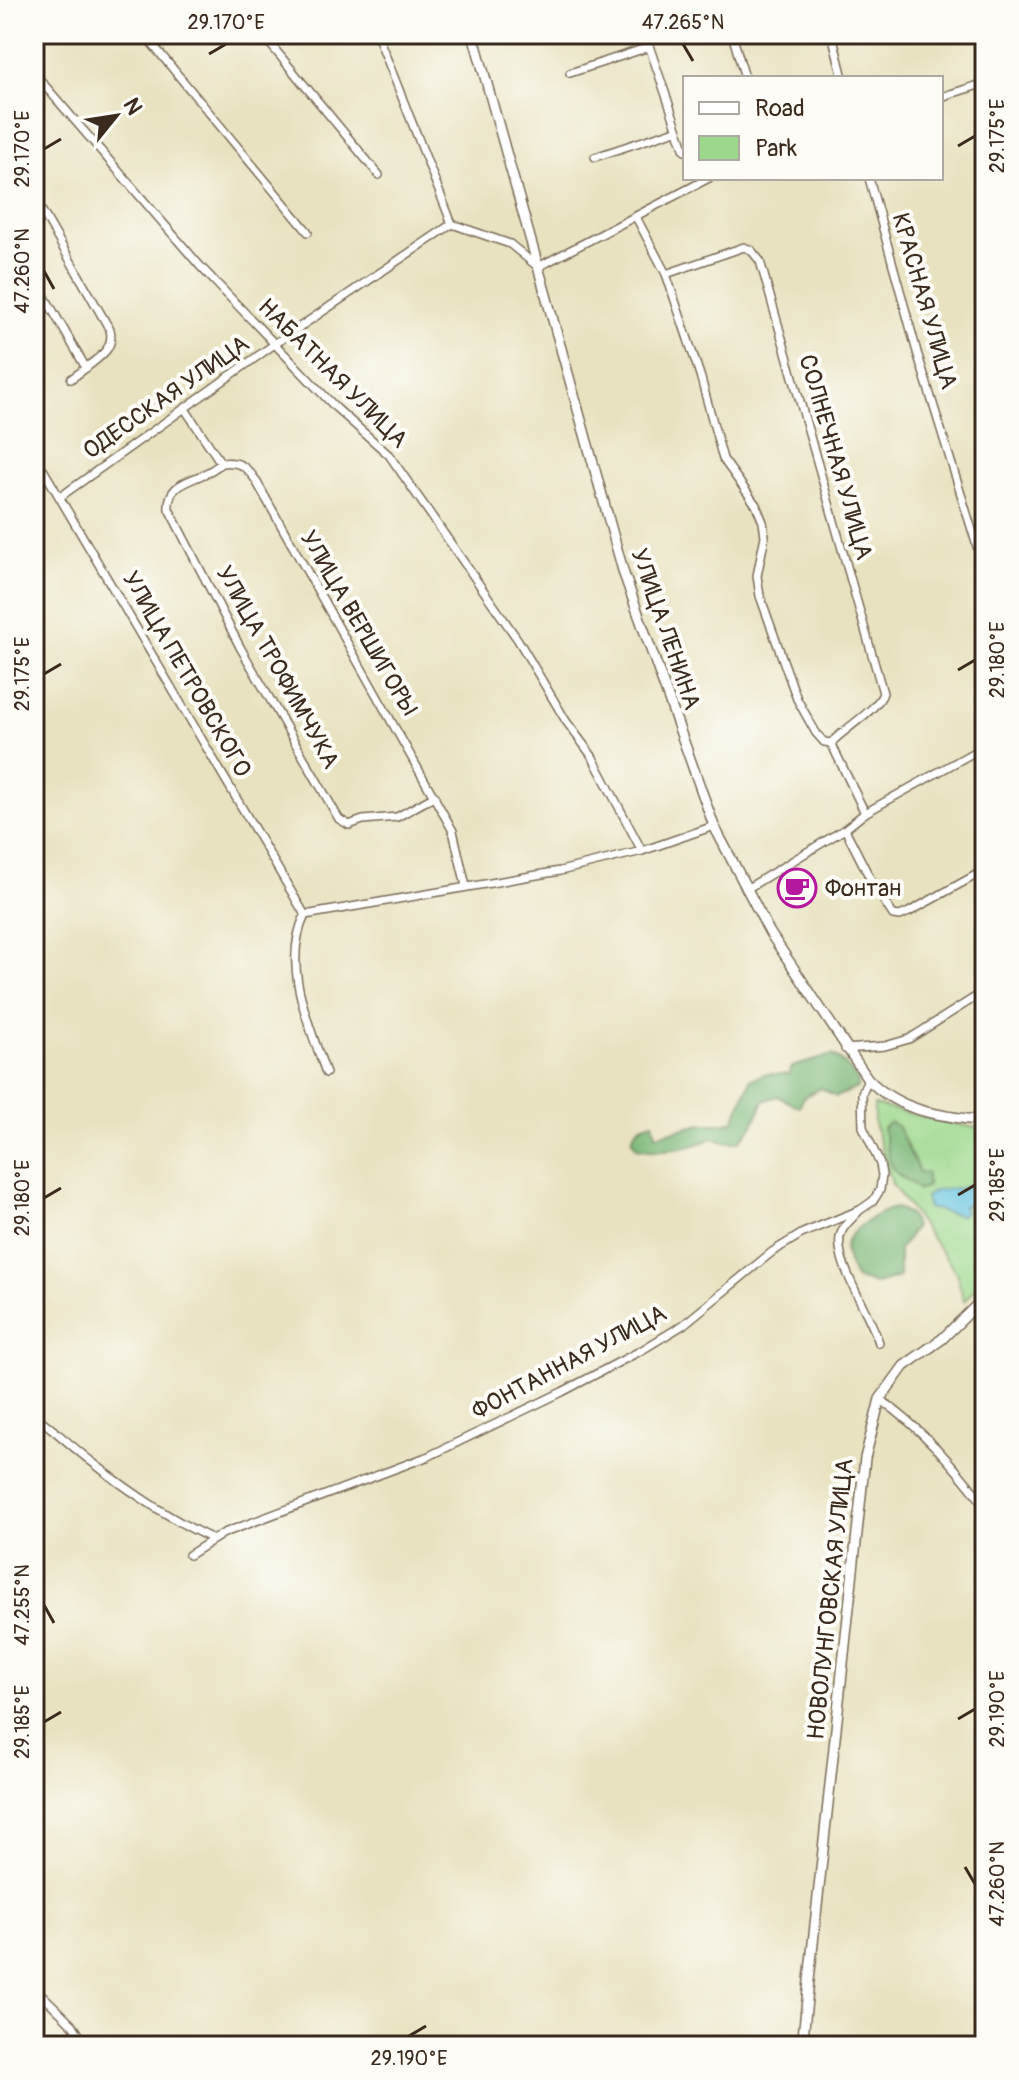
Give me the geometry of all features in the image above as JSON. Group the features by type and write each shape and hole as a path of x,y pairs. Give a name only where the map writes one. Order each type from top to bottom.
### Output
{"street":[{"path":"144,34 308,232"},
{"path":"262,34 379,175"},
{"path":"377,34 452,224 510,244 538,267 636,217 699,180"},
{"name":"УЛИЦА ЛЕНИНА","path":"473,34 624,574 714,826 770,933 868,1079 884,1095 906,1107 953,1118 985,1121"},
{"path":"645,34 683,146"},
{"path":"732,34 744,76"},
{"path":"832,34 842,76"},
{"path":"570,73 649,47"},
{"name":"НАБАТНАЯ УЛИЦА","path":"34,73 171,234 336,408 389,455 518,640 566,721 592,756 642,851"},
{"path":"943,96 985,83"},
{"path":"595,157 676,130"},
{"name":"КРАСНАЯ УЛИЦА","path":"870,180 917,352 985,572"},
{"path":"34,197 110,330 112,339 105,353 71,379"},
{"path":"636,217 666,274 700,375 723,459 756,505 763,522 765,536 757,576 760,596 797,699 816,733 824,742 831,743 865,813"},
{"name":"ОДЕССКАЯ УЛИЦА","path":"60,497 276,343 452,224"},
{"name":"СОЛНЕЧНАЯ УЛИЦА","path":"666,274 744,247 760,261 883,693 881,701 831,743"},
{"path":"34,278 86,368"},
{"path":"185,409 221,463"},
{"name":"УЛИЦА ПЕТРОВСКОГО","path":"34,454 305,915"},
{"name":"УЛИЦА ВЕРШИГОРЫ","path":"221,463 239,463 247,467 255,479 435,796 453,831 466,886"},
{"name":"УЛИЦА ТРОФИМЧУКА","path":"221,463 207,476 175,487 170,495 169,509 240,647 339,819 349,825 363,820 397,817 435,796"},
{"path":"748,888 845,829 865,813 985,746"},
{"path":"326,1073 308,1020 294,959 297,931 305,915 560,871 642,851 714,826"},
{"path":"845,829 893,915 909,912 985,870"},
{"path":"845,1049 885,1046 909,1039 985,991"},
{"path":"840,1233 860,1210 873,1201 882,1182 880,1164 863,1127 862,1093 868,1079"},
{"name":"ФОНТАННАЯ УЛИЦА","path":"189,1555 213,1539 429,1456 562,1392 683,1325 772,1252 803,1233 860,1210"},
{"path":"837,1218 839,1246 845,1268 879,1343"},
{"name":"НОВОЛУНГОВСКАЯ УЛИЦА","path":"802,2046 865,1458 880,1399 904,1366 942,1339 985,1297"},
{"path":"880,1399 910,1420 931,1441 985,1506"},
{"path":"34,1415 92,1463 135,1493 213,1539"},
{"path":"34,1987 73,2025 78,2033 74,2046"}],"green space":[{"path":"832,1055 853,1073 858,1081 857,1088 836,1097 821,1088 804,1097 799,1107 777,1096 764,1101 753,1125 739,1142 713,1138 686,1147 655,1150 637,1148 632,1140 639,1128 653,1122 656,1135 702,1124 734,1121 751,1079 765,1074 789,1074 792,1067"},
{"path":"874,1105 985,1129 985,1278 964,1301 956,1272 892,1184 874,1123"},
{"path":"890,1122 898,1127 919,1172 927,1173 927,1186 918,1190 894,1170 883,1128"},
{"path":"895,1208 908,1214 915,1227 899,1250 899,1277 876,1284 856,1279 846,1256 847,1242 865,1223"}],"water":[{"path":"980,1183 985,1190 985,1211 978,1212 968,1204 963,1206 965,1212 961,1216 928,1208 925,1197 933,1192 958,1189"}],"place":[{"name":"Фонтан","path":"797,888"}]}
